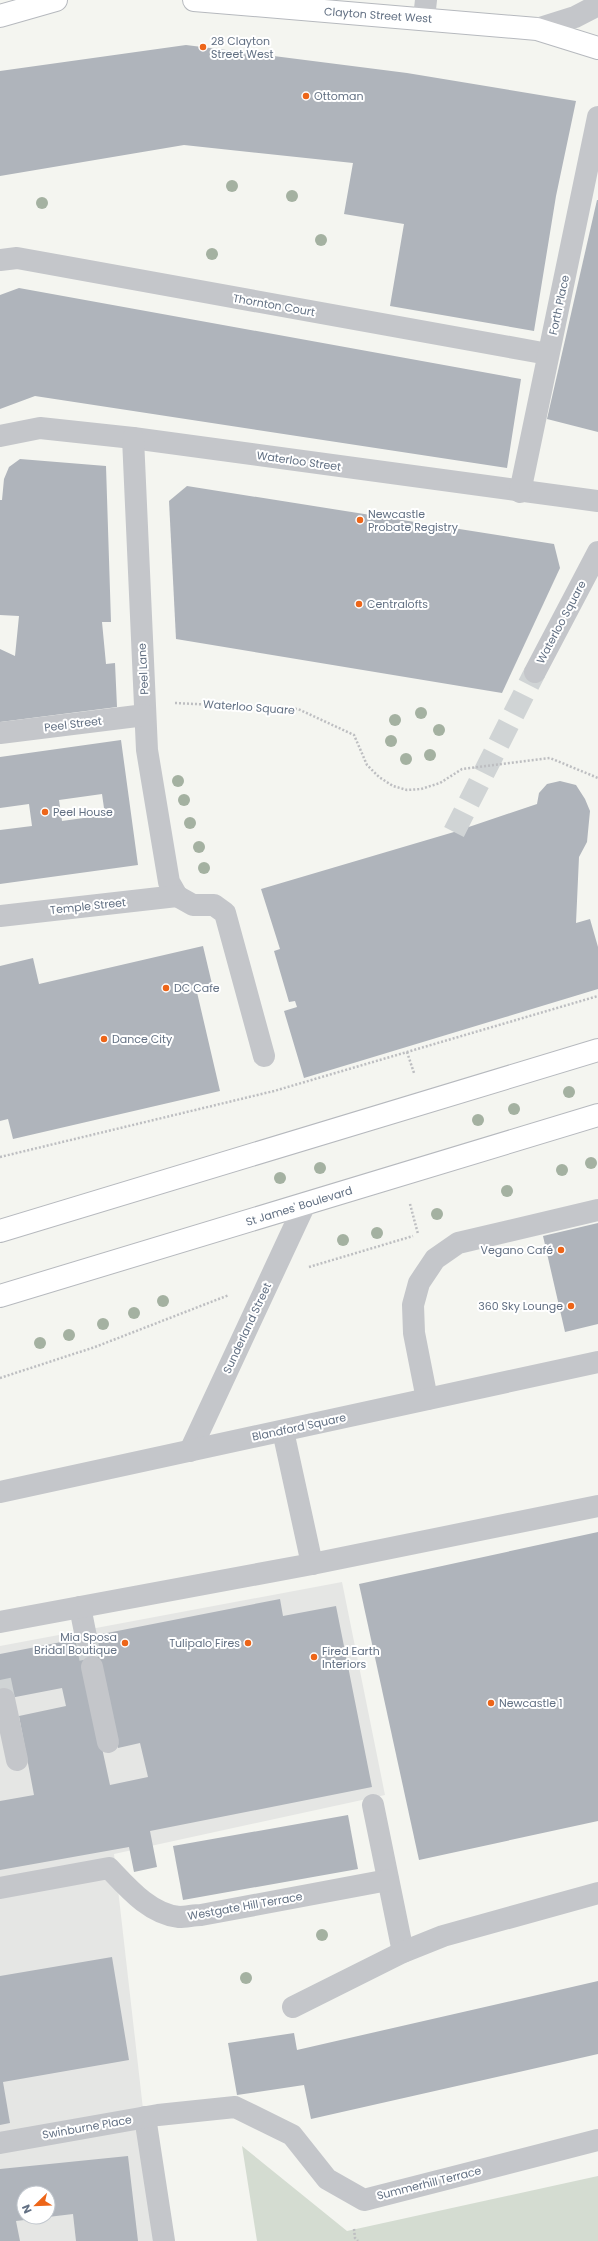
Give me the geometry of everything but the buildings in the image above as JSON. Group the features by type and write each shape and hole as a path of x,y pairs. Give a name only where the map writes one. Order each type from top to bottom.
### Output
{"main road":[{"path":"0,16 56,0"},
{"name":"Clayton Street West","path":"194,0 425,9 537,29 598,48"},
{"path":"0,1231 598,1050"},
{"name":"St James' Boulevard","path":"0,1296 598,1116"}],"street":[{"name":"Clayton Street West","path":"537,29 575,17 598,5"},
{"name":"Forth Place","path":"520,492 598,117"},
{"name":"Thornton Court","path":"0,260 17,258 548,354"},
{"name":"Waterloo Street","path":"0,436 40,428 133,438 520,492 598,501"},
{"name":"Peel Lane","path":"133,438 147,750 169,882 176,896"},
{"name":"Waterloo Square","path":"535,672 598,552"},
{"name":"Peel Street","path":"0,733 145,708"},
{"name":"Temple Street","path":"0,916 176,896"},
{"path":"176,896 193,905 214,905 225,913 264,1056"},
{"name":"Sunderland Street","path":"190,1451 305,1204"},
{"path":"427,1399 414,1333 413,1305 419,1283 435,1259 458,1243 598,1210"},
{"name":"Blandford Square","path":"0,1492 598,1362"},
{"path":"283,1431 312,1564"},
{"path":"0,1622 312,1564 598,1506"},
{"path":"80,1607 86,1637"},
{"path":"92,1667 108,1742"},
{"path":"4,1699 17,1760"},
{"path":"373,1805 403,1952"},
{"name":"Westgate Hill Terrace","path":"0,1888 109,1868 131,1892 158,1911 179,1917 201,1915 388,1880"},
{"path":"293,2007 403,1952 443,1936 598,1893"},
{"name":"Summerhill Terrace","path":"145,2117 235,2107 292,2135 327,2179 364,2200 598,2140"},
{"name":"Swinburne Place","path":"0,2143 145,2117 164,2241"}],"path":[{"name":"Waterloo Square","path":"145,708 298,709 354,735 367,765 379,777 393,786 407,790 421,789 440,783 462,769 550,758 598,778"},
{"path":"0,1158 274,1091 598,996"}],"shaded area":[{"path":"342,1582 385,1795 114,1854 158,2241 0,2241 0,1646"},
{"path":"242,2146 347,2231 598,2176 598,2241 257,2241"}],"tunnel":[{"path":"454,832 535,672"},
{"path":"86,1637 92,1667"},
{"path":"0,1680 4,1699"}],"place":[{"name":"28 Clayton Street West","path":"203,47"},
{"name":"Ottoman","path":"306,96"},
{"name":"Newcastle Probate Registry","path":"360,520"},
{"name":"Centralofts","path":"359,604"},
{"name":"Peel House","path":"45,812"},
{"name":"DC Cafe","path":"166,988"},
{"name":"Dance City","path":"104,1039"},
{"name":"Vegano Café","path":"561,1250"},
{"name":"360 Sky Lounge","path":"571,1306"},
{"name":"Mia Sposa Bridal Boutique","path":"125,1643"},
{"name":"Tulipalo Fires","path":"248,1643"},
{"name":"Fired Earth Interiors","path":"314,1657"},
{"name":"Newcastle 1","path":"491,1703"}]}
